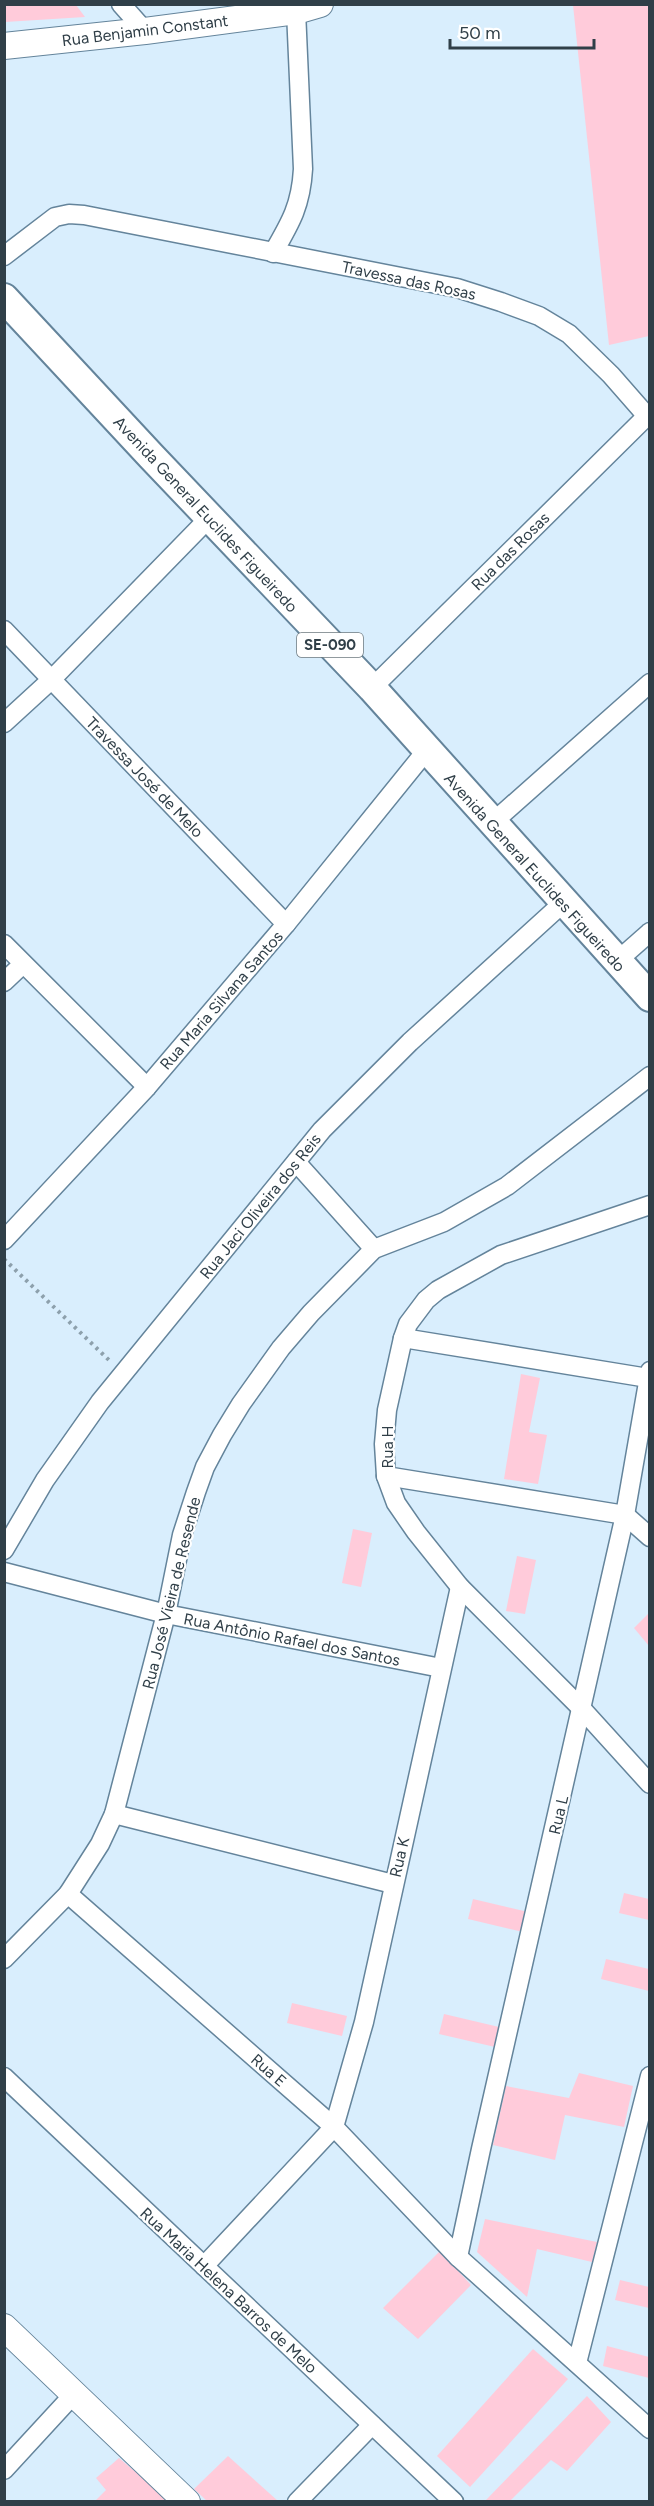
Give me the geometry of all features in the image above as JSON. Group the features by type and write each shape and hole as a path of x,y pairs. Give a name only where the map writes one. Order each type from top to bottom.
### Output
{"main road":[{"name":"Avenida General Euclides Figueiredo","path":"4,298 209,518 372,688 491,824 650,997"}],"street":[{"path":"121,4 145,31"},
{"path":"273,253 294,219 302,190 302,7"},
{"name":"Rua Benjamin Constant","path":"4,46 145,31 302,7"},
{"name":"Travessa das Rosas","path":"4,256 55,217 69,214 117,221 457,288 539,316 569,334 648,414"},
{"name":"Rua das Rosas","path":"372,688 648,414"},
{"path":"4,723 51,680 209,518"},
{"name":"Travessa José de Melo","path":"4,630 286,924"},
{"path":"491,824 650,683"},
{"name":"Rua Maria Silvana Santos","path":"4,1240 147,1087 286,924 426,751"},
{"name":"Rua Jaci Oliveira dos Reis","path":"4,1550 45,1480 123,1373 322,1130 410,1042 563,903"},
{"path":"616,962 650,932"},
{"path":"4,944 147,1087"},
{"path":"4,982 22,964"},
{"name":"Rua José Vieira de Resende","path":"4,1959 68,1894 100,1844 114,1814 166,1614 189,1513 205,1467 241,1404 281,1348 311,1313 374,1249 444,1222 507,1186 650,1076"},
{"path":"296,1162 374,1249"},
{"name":"Rua H","path":"650,1205 501,1255 438,1290 426,1300 408,1324 403,1338 387,1410 384,1444 386,1476 402,1512 460,1587 582,1709 650,1784"},
{"path":"403,1338 649,1375"},
{"name":"Rua L","path":"458,2257 625,1515 649,1375"},
{"path":"386,1476 625,1515 650,1537"},
{"name":"Rua Antônio Rafael dos Santos","path":"4,1572 166,1614 441,1668"},
{"name":"Rua K","path":"334,2127 353,2064 460,1587"},
{"path":"114,1814 393,1884"},
{"name":"Rua E","path":"68,1894 334,2127 458,2257 650,2429"},
{"path":"577,2363 650,2076"},
{"name":"Rua Maria Helena Barros de Melo","path":"4,2077 454,2502"},
{"path":"204,2266 334,2127"},
{"path":"4,2327 187,2502"},
{"path":"4,2470 74,2395"},
{"path":"297,2502 372,2425"}],"path":[{"path":"4,1260 123,1373"}],"shaded area":[{"path":"5,4 76,5 85,17 5,22"},
{"path":"573,5 649,5 649,336 609,345"},
{"path":"521,1374 540,1378 529,1432 547,1435 538,1484 504,1479"},
{"path":"353,1529 372,1533 361,1587 342,1583"},
{"path":"517,1556 536,1560 525,1614 506,1611"},
{"path":"649,1613 649,1646 634,1628"},
{"path":"624,1893 649,1899 649,1920 619,1913"},
{"path":"473,1899 528,1912 523,1932 468,1919"},
{"path":"606,1959 649,1969 649,1991 601,1979"},
{"path":"292,2003 347,2016 342,2036 287,2023"},
{"path":"444,2014 499,2027 495,2047 439,2034"},
{"path":"579,2073 633,2086 624,2127 565,2115 555,2160 493,2145 506,2086 569,2098"},
{"path":"485,2219 597,2242 592,2262 537,2249 527,2297 477,2252"},
{"path":"440,2251 471,2285 418,2339 383,2308"},
{"path":"620,2280 649,2287 649,2308 615,2300"},
{"path":"607,2346 649,2357 649,2378 603,2366"},
{"path":"533,2349 568,2379 470,2487 437,2456"},
{"path":"587,2396 611,2422 567,2471 551,2460 510,2501 487,2501 486,2500"},
{"path":"228,2456 278,2501 207,2501 194,2489"},
{"path":"119,2458 170,2501 94,2502 106,2490 96,2478"}]}
